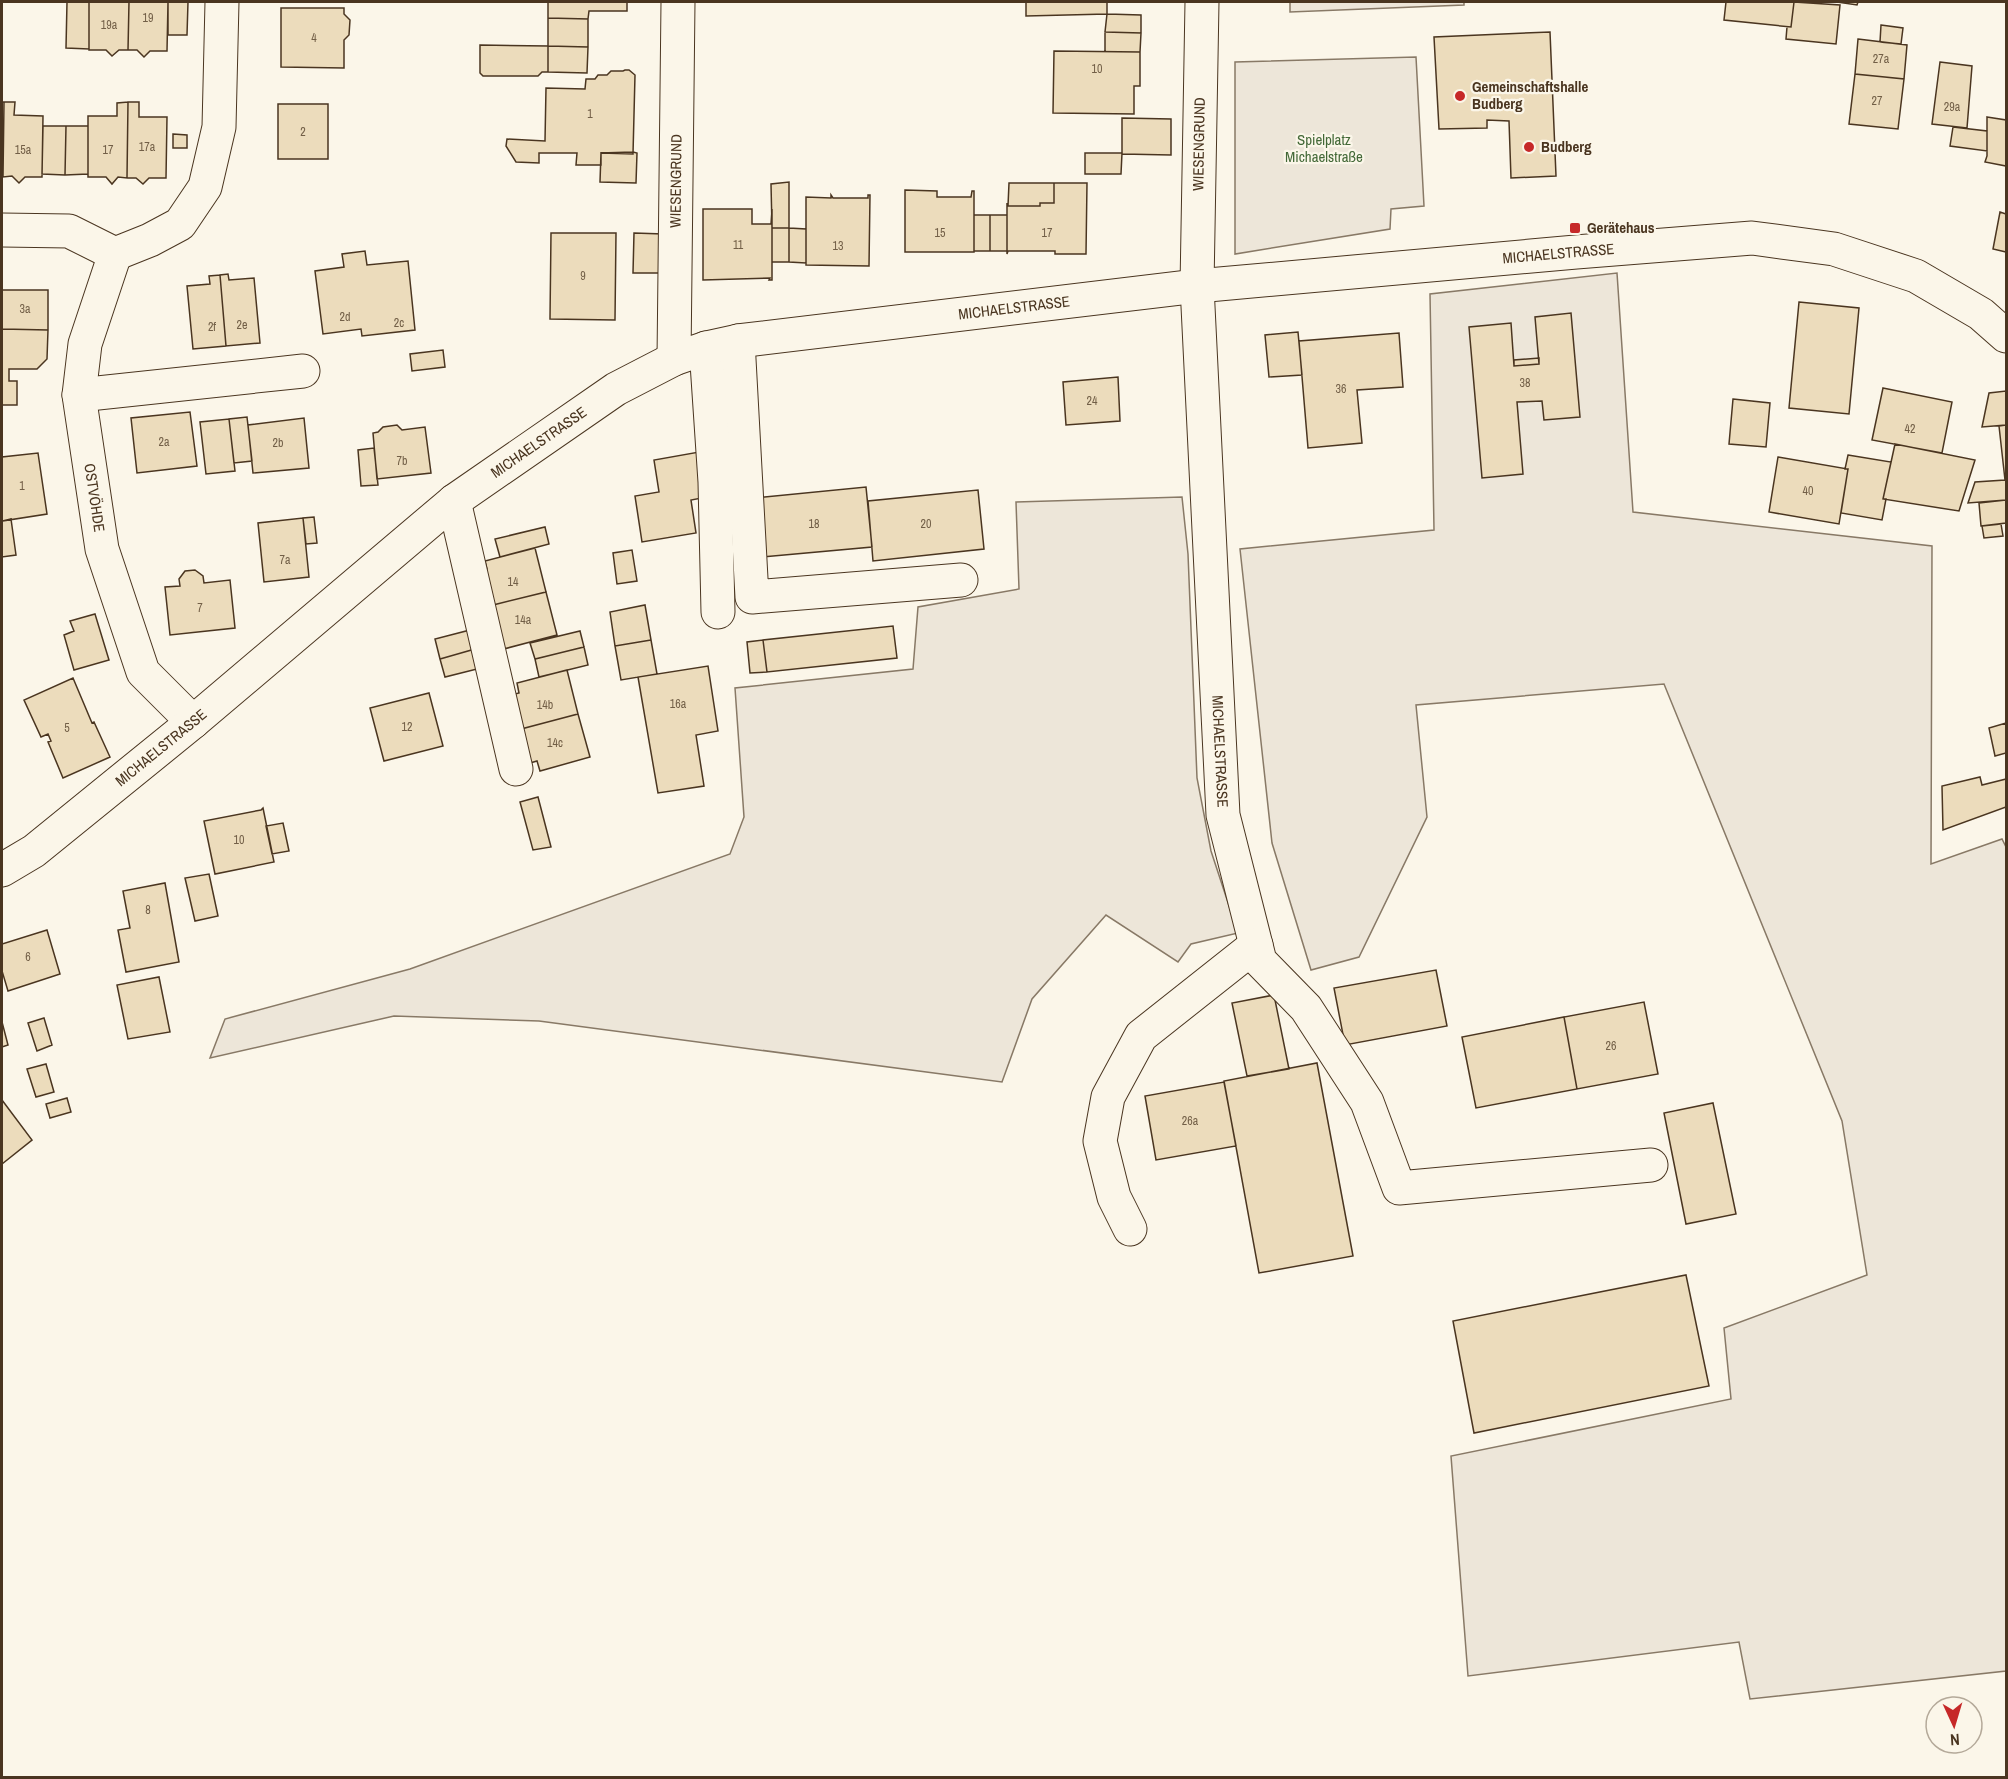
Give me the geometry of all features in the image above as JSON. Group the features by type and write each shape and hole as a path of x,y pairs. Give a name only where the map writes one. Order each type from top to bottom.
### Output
{"street":[{"path":"2,230 69,231 115,254 150,240 180,224 205,187 219,127 222,2"},
{"name":"WIESENGRUND","path":"674,359 678,2"},
{"name":"WIESENGRUND","path":"1197,286 1202,2"},
{"name":"MICHAELSTRASSE","path":"2,870 34,851 193,722 454,501 616,389 674,359 706,348 738,341 1197,286 1752,238 1834,249 1916,276 1981,314 2007,336"},
{"name":"OSTVÖHDE","path":"115,254 85,344 79,395 102,549 143,672 193,722"},
{"name":"MICHAELSTRASSE","path":"1197,286 1223,815 1258,953"},
{"path":"738,341 752,597 961,580"},
{"path":"706,348 715,482 718,612"},
{"path":"79,395 303,371"},
{"path":"454,501 516,769"},
{"path":"1130,1229 1114,1197 1100,1141 1108,1097 1141,1036 1258,953 1306,1008 1367,1101 1399,1188 1651,1165"}],"green space":[{"path":"1290,2 1464,2 1464,5 1290,12"},
{"name":"Spielplatz Michaelstraße","path":"1416,57 1424,206 1391,209 1390,229 1235,254 1235,62"},
{"path":"1617,273 1633,512 1932,546 1931,864 2002,839 2006,847 2006,1671 1750,1699 1739,1642 1468,1676 1451,1456 1731,1399 1724,1328 1867,1275 1842,1121 1664,684 1416,705 1427,817 1359,957 1311,970 1272,843 1240,549 1434,530 1430,294"},
{"path":"1182,497 1188,554 1197,778 1211,851 1238,933 1191,944 1178,962 1106,915 1032,999 1002,1082 539,1021 394,1016 210,1058 225,1019 410,969 730,854 744,817 735,688 913,669 918,607 1019,589 1016,502"}],"building":[{"path":"67,2 89,2 89,49 66,48"},
{"path":"89,2 129,2 128,50 119,50 112,56 106,50 89,50"},
{"path":"129,2 168,2 167,51 150,51 144,57 137,50 128,50"},
{"path":"168,2 188,2 187,35 168,35"},
{"path":"548,2 627,2 627,11 589,11 588,19 548,18"},
{"path":"1026,2 1107,2 1107,14 1026,16"},
{"path":"1726,2 1794,2 1791,27 1724,20"},
{"path":"1794,2 1840,5 1836,44 1786,39 1787,27 1791,27"},
{"path":"1837,2 1858,2 1857,5"},
{"path":"281,8 344,8 344,14 350,20 349,35 344,40 344,68 281,67"},
{"path":"1107,14 1141,15 1141,33 1105,32"},
{"path":"548,18 588,19 588,47 548,46"},
{"path":"1881,25 1903,28 1901,44 1880,42"},
{"path":"1105,32 1141,33 1140,52 1105,52"},
{"path":"1550,32 1556,176 1511,178 1509,121 1487,120 1487,128 1439,129 1434,37"},
{"path":"1858,39 1907,45 1904,79 1855,74"},
{"path":"480,45 548,46 548,72 542,72 538,76 483,76 480,73"},
{"path":"548,46 588,47 587,73 548,72"},
{"path":"1054,51 1140,52 1140,86 1134,86 1134,114 1053,113"},
{"path":"1940,62 1972,66 1967,128 1932,124"},
{"path":"625,70 635,75 633,154 601,153 601,165 576,165 577,153 539,153 539,163 516,162 506,146 507,139 545,141 546,88 585,89 586,79 595,79 598,75 607,75 611,71"},
{"path":"1855,74 1904,79 1898,129 1849,124"},
{"path":"2,102 4,102 3,177 2,177"},
{"path":"4,102 15,102 14,115 43,116 42,177 25,177 19,183 12,176 3,177"},
{"path":"128,102 139,102 139,117 167,117 166,178 149,178 143,184 136,178 127,178"},
{"path":"128,102 127,178 118,177 112,184 106,177 88,177 88,116 117,116 117,103"},
{"path":"278,104 328,104 328,159 278,159"},
{"path":"1987,117 2006,120 2006,166 1985,162"},
{"path":"1122,118 1171,119 1171,155 1122,154"},
{"path":"43,126 66,126 65,175 42,174"},
{"path":"66,126 88,126 88,174 65,175"},
{"path":"1953,127 1987,131 1987,151 1950,146"},
{"path":"173,134 187,135 187,148 173,148"},
{"path":"601,153 637,153 636,183 600,182"},
{"path":"1085,153 1122,153 1121,174 1085,174"},
{"path":"789,182 789,228 772,228 771,184"},
{"path":"1009,183 1054,183 1054,203 1040,203 1040,206 1008,206"},
{"path":"1054,183 1087,183 1086,254 1055,254 1055,251 1008,251 1007,254 1007,203 1008,206 1040,206 1040,203 1054,203"},
{"path":"905,190 937,191 937,197 971,197 974,191 974,252 905,252"},
{"path":"831,195 833,198 868,198 870,195 869,266 806,265 806,197 831,198"},
{"path":"703,209 752,209 752,224 771,224 772,209 772,280 769,280 770,278 703,280"},
{"path":"2000,212 2006,214 2006,252 1993,249"},
{"path":"974,215 990,215 990,251 974,251"},
{"path":"990,215 1007,215 1007,251 990,251"},
{"path":"772,228 789,228 789,262 772,262"},
{"path":"789,228 806,229 806,263 789,262"},
{"path":"551,233 616,233 615,320 550,319"},
{"path":"634,233 663,234 663,273 633,273"},
{"path":"365,251 367,265 408,261 415,330 362,336 361,329 323,334 315,271 344,267 342,254"},
{"path":"228,274 229,280 254,278 260,343 226,346 220,275"},
{"path":"220,275 226,346 193,349 187,286 210,284 209,276"},
{"path":"2,290 48,290 48,330 2,329"},
{"path":"1799,302 1859,308 1849,414 1789,408"},
{"path":"1571,313 1580,417 1544,420 1542,401 1517,402 1523,474 1482,478 1469,327 1511,323 1514,366 1539,364 1535,317"},
{"path":"2,329 48,330 47,359 37,369 9,369 9,381 17,381 17,405 2,405"},
{"path":"1298,332 1302,375 1269,377 1265,335"},
{"path":"1399,333 1403,387 1357,390 1362,443 1308,448 1299,341"},
{"path":"443,350 445,367 412,371 410,354"},
{"path":"1539,358 1539,364 1514,366 1514,360"},
{"path":"1118,377 1120,421 1066,425 1063,382"},
{"path":"1883,388 1952,402 1942,453 1872,440"},
{"path":"2006,391 2006,425 1982,427 1989,393"},
{"path":"1733,399 1770,403 1766,447 1729,444"},
{"path":"190,412 197,466 137,473 131,418"},
{"path":"247,417 252,461 234,463 229,419"},
{"path":"304,418 309,468 253,473 248,425"},
{"path":"229,419 235,471 206,474 200,422"},
{"path":"397,425 402,430 425,427 431,473 377,479 373,433 383,427"},
{"path":"2006,425 2006,500 1968,503 1975,482 2005,480 1999,426"},
{"path":"1895,444 1975,460 1959,511 1883,499"},
{"path":"374,448 378,485 361,486 358,450"},
{"path":"699,452 707,497 691,500 696,533 642,542 635,496 659,492 654,460"},
{"path":"38,453 47,514 2,521 2,457"},
{"path":"1848,455 1891,462 1883,499 1886,499 1882,520 1841,513"},
{"path":"1778,457 1848,469 1839,524 1769,512"},
{"path":"866,487 872,547 761,557 755,498"},
{"path":"978,490 984,549 873,561 868,501"},
{"path":"2006,500 2006,523 1981,526 1979,503"},
{"path":"314,517 317,543 306,544 303,518"},
{"path":"303,518 309,577 264,582 258,523"},
{"path":"11,519 16,555 2,557 2,521"},
{"path":"2001,524 2003,536 1984,538 1982,526"},
{"path":"545,527 549,544 500,557 495,539"},
{"path":"535,548 546,592 489,606 479,572 487,569 485,561"},
{"path":"632,550 637,581 617,584 613,553"},
{"path":"195,570 203,576 204,583 230,580 235,628 170,635 165,587 180,586 179,579 185,571"},
{"path":"546,592 557,635 500,650 489,606"},
{"path":"645,605 651,640 615,646 610,612"},
{"path":"95,614 109,660 74,670 64,635 74,631 70,621"},
{"path":"893,626 897,658 767,672 763,640"},
{"path":"470,630 475,649 440,659 435,639"},
{"path":"580,631 584,647 535,659 530,643"},
{"path":"651,640 657,674 621,680 615,646"},
{"path":"763,640 767,672 750,673 747,642"},
{"path":"584,647 588,665 539,677 535,659"},
{"path":"475,649 481,668 445,677 440,659"},
{"path":"708,666 718,731 696,735 704,786 658,793 638,677"},
{"path":"567,670 578,714 521,729 511,695 519,693 517,683"},
{"path":"73,678 92,723 94,722 110,757 63,778 48,742 51,741 48,734 41,737 24,700"},
{"path":"429,693 443,746 384,761 370,708"},
{"path":"578,714 590,757 540,771 537,761 530,763 521,729"},
{"path":"2006,723 2006,753 1995,756 1989,728"},
{"path":"1980,777 1982,785 2006,779 2006,807 1943,830 1942,786"},
{"path":"538,797 551,847 533,850 520,802"},
{"path":"263,808 274,862 215,874 204,821"},
{"path":"283,823 289,851 272,854 266,826"},
{"path":"209,874 218,916 195,921 185,878"},
{"path":"165,883 179,962 126,972 118,930 130,928 123,891"},
{"path":"47,930 60,974 8,991 2,971 2,944"},
{"path":"1436,970 1447,1026 1345,1045 1334,988"},
{"path":"159,977 170,1032 128,1039 117,985"},
{"path":"1274,995 1289,1069 1247,1076 1232,1003"},
{"path":"1644,1002 1658,1074 1577,1089 1564,1017"},
{"path":"1564,1017 1577,1089 1476,1108 1462,1037"},
{"path":"44,1018 52,1045 37,1051 28,1023"},
{"path":"2,1022 8,1045 2,1047"},
{"path":"1317,1063 1353,1256 1259,1273 1224,1081"},
{"path":"46,1064 54,1092 36,1097 27,1069"},
{"path":"1224,1082 1236,1146 1156,1160 1145,1096"},
{"path":"67,1098 71,1112 50,1118 46,1104"},
{"path":"2,1100 32,1140 2,1164"},
{"path":"1713,1103 1736,1214 1686,1224 1664,1113"},
{"path":"1686,1275 1709,1386 1474,1433 1453,1321"}],"place":[{"name":"Gemeinschaftshalle Budberg","path":"1460,96"},
{"name":"Budberg","path":"1529,147"},
{"name":"Gerätehaus","path":"1575,228"}]}
